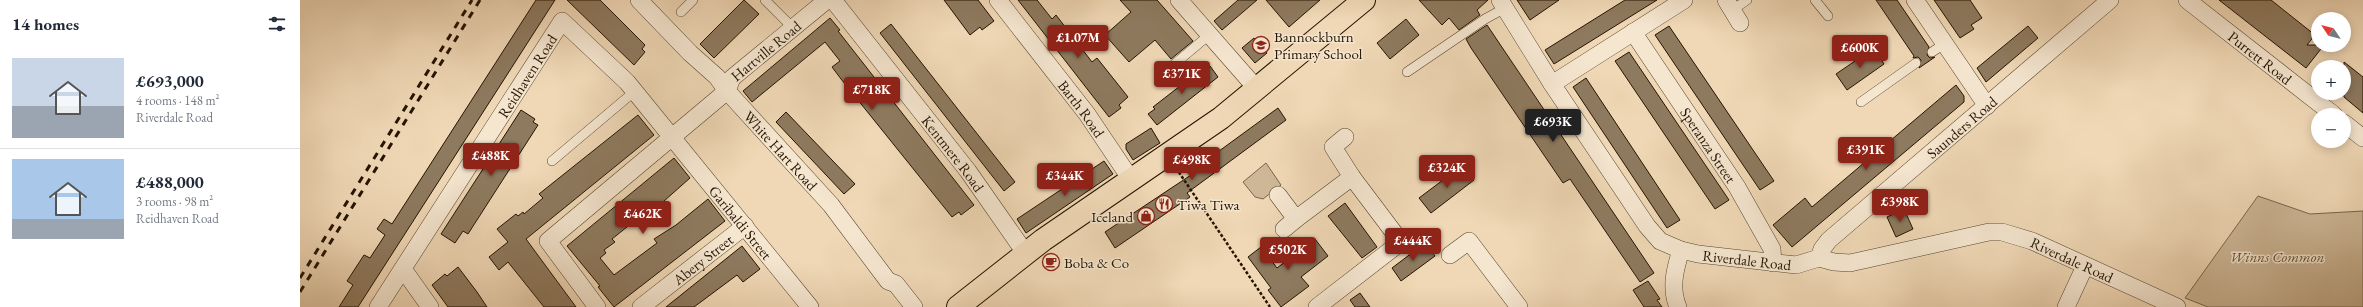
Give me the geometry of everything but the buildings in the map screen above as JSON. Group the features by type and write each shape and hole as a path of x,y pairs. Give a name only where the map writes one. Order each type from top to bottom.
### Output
{"main road":[{"path":"958,307 1026,254 1168,157 1257,89 1364,0"}],"street":[{"name":"White Hart Road","path":"639,0 690,53 717,77 831,206 888,281 896,284 914,307"},
{"name":"Hartville Road","path":"597,307 548,241 728,91 732,78 827,0"},
{"name":"Kentmere Road","path":"833,0 968,171 1026,254"},
{"name":"Barth Road","path":"998,0 1087,114 1132,181"},
{"path":"1179,0 1257,89"},
{"path":"1552,84 1684,0"},
{"path":"1915,0 1938,48 1987,106"},
{"name":"Saunders Road","path":"1819,258 1822,249 1829,240 2110,0"},
{"name":"Purrett Road","path":"2187,0 2325,108"},
{"name":"Riverdale Road","path":"1502,4 1552,84 1653,235 1660,241 1681,250 1698,254 1773,264 1796,265 1819,258 1834,262 1850,263 1989,232 2002,232 2032,241 2177,307"},
{"name":"Reidhaven Road","path":"378,307 562,21 635,91 674,137"},
{"name":"Speranza Street","path":"1633,32 1737,186 1772,249 1773,264"},
{"path":"2351,129 2363,138"},
{"name":"Garibaldi Street","path":"674,137 810,307"},
{"path":"1317,307 1401,242 1352,177 1333,147 1345,137"},
{"path":"1278,195 1290,224 1352,177"},
{"name":"Abery Street","path":"642,307 745,226"},
{"path":"1450,255 1469,241 1519,307"},
{"path":"1678,307 1674,298 1673,284 1681,250"},
{"path":"2066,307 2085,266"},
{"path":"402,269 430,307"}],"lane":[{"path":"681,12 693,0"},
{"path":"765,0 793,28"},
{"path":"1732,11 1747,0"},
{"path":"1815,0 1828,16"},
{"path":"1407,72 1485,19 1502,4"},
{"path":"1165,72 1209,35"},
{"path":"1861,102 1916,63"},
{"path":"552,161 635,91"}],"path":[{"path":"1168,157 1270,307"}],"green space":[{"path":"1266,163 1281,185 1263,199 1255,197 1243,182"},
{"name":"Winns Common","path":"2258,196 2310,214 2363,211 2363,307 2208,307 2185,298"}],"railway":[{"path":"300,278 472,0"},
{"path":"300,292 480,0"}],"place":[{"name":"Bannockburn Primary School","path":"1261,45"},
{"name":"Tiwa Tiwa","path":"1164,204"},
{"name":"Iceland","path":"1146,216"},
{"name":"Boba & Co","path":"1051,262"}]}
